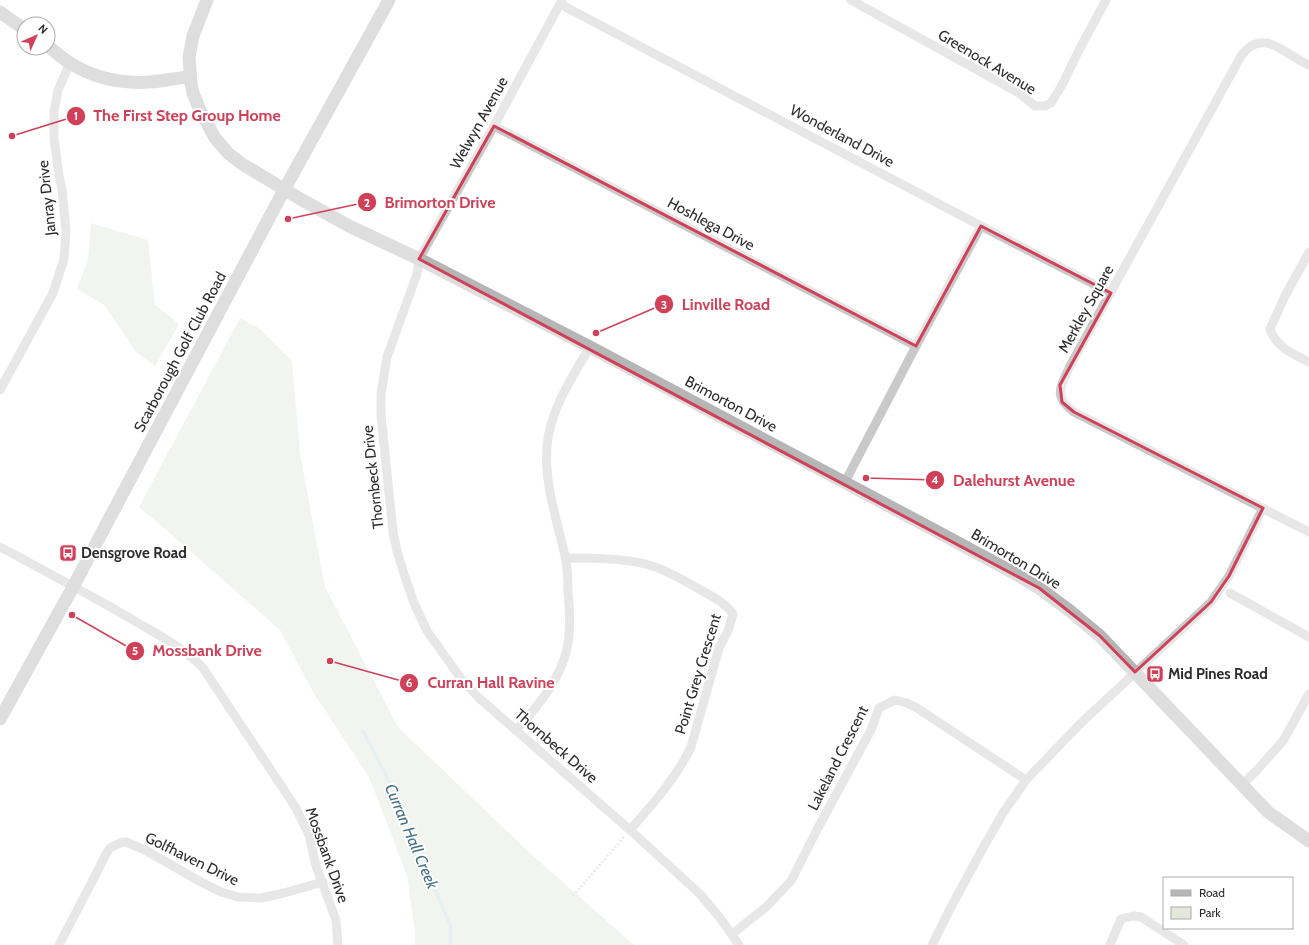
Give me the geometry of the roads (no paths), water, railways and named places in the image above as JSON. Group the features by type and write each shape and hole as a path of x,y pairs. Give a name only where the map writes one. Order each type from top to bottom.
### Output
{"street":[{"name":"Brimorton Drive","path":"207,0 193,36 189,56 189,77 198,108 215,138 228,153 242,164 284,190 351,227 419,259 590,347 845,482 1039,588 1100,636 1268,812 1309,841"},
{"name":"Scarborough Golf Club Road","path":"0,719 73,587 284,190 389,0"},
{"name":"Greenock Avenue","path":"851,0 1019,93 1035,106 1045,106 1051,103 1062,85 1106,0"},
{"name":"Welwyn Avenue","path":"419,259 494,126 561,2"},
{"name":"Wonderland Drive","path":"561,2 981,226 1111,293"},
{"path":"0,12 16,23"},
{"name":"Merkley Square","path":"1309,65 1268,42 1259,42 1246,49 1240,56 1060,385 1062,402 1074,412 1309,532"},
{"path":"56,52 70,63 87,72 117,81 149,82 189,77"},
{"name":"Janray Drive","path":"0,390 53,293 64,258 66,224 54,138 54,119 58,90 70,63"},
{"name":"Hoshlega Drive","path":"494,126 916,346"},
{"path":"845,482 981,226"},
{"path":"1309,252 1285,296 1270,329 1272,336 1283,348 1309,362"},
{"name":"Thornbeck Drive","path":"419,259 417,274 387,357 381,394 381,415 393,532 404,574 414,602 427,631 462,680 479,698 630,830 700,894 720,918 739,945"},
{"path":"516,730 528,717 556,678 564,659 569,639 570,619 566,558 551,496 547,446 549,432 557,408 575,371 590,347"},
{"path":"932,945 983,848 1003,813 1026,780 1135,672 1211,602 1229,576 1263,508"},
{"path":"0,547 73,587"},
{"name":"Point Grey Crescent","path":"566,558 618,560 648,564 666,571 716,598 729,608 733,614 728,631 719,648 691,747 668,785 630,830"},
{"name":"Mossbank Drive","path":"73,587 172,643 193,657 203,668 296,808 309,835 316,866 336,920 338,945"},
{"path":"1230,593 1309,636"},
{"path":"1242,785 1283,741 1309,694"},
{"name":"Lakeland Crescent","path":"732,934 766,907 791,881 871,730 879,708 886,704 895,700 907,703 917,708 1026,780"},
{"name":"Golfhaven Drive","path":"59,945 106,854 110,848 120,843 126,842 145,850 201,882 221,892 238,897 262,898 284,894 323,882"},
{"path":"1110,945 1121,919 1133,916 1141,917 1184,945"}],"waterway":[{"name":"Curran Hall Creek","path":"363,731 387,777 451,927 450,945"}],"place":[{"name":"The First Step Group Home","path":"12,136"},
{"name":"Brimorton Drive","path":"288,219"},
{"name":"Linville Road","path":"596,333"},
{"name":"Dalehurst Avenue","path":"866,478"},
{"name":"Densgrove Road","path":"68,553"},
{"name":"Mossbank Drive","path":"72,615"},
{"name":"Curran Hall Ravine","path":"330,661"},
{"name":"Mid Pines Road","path":"1155,674"}]}
